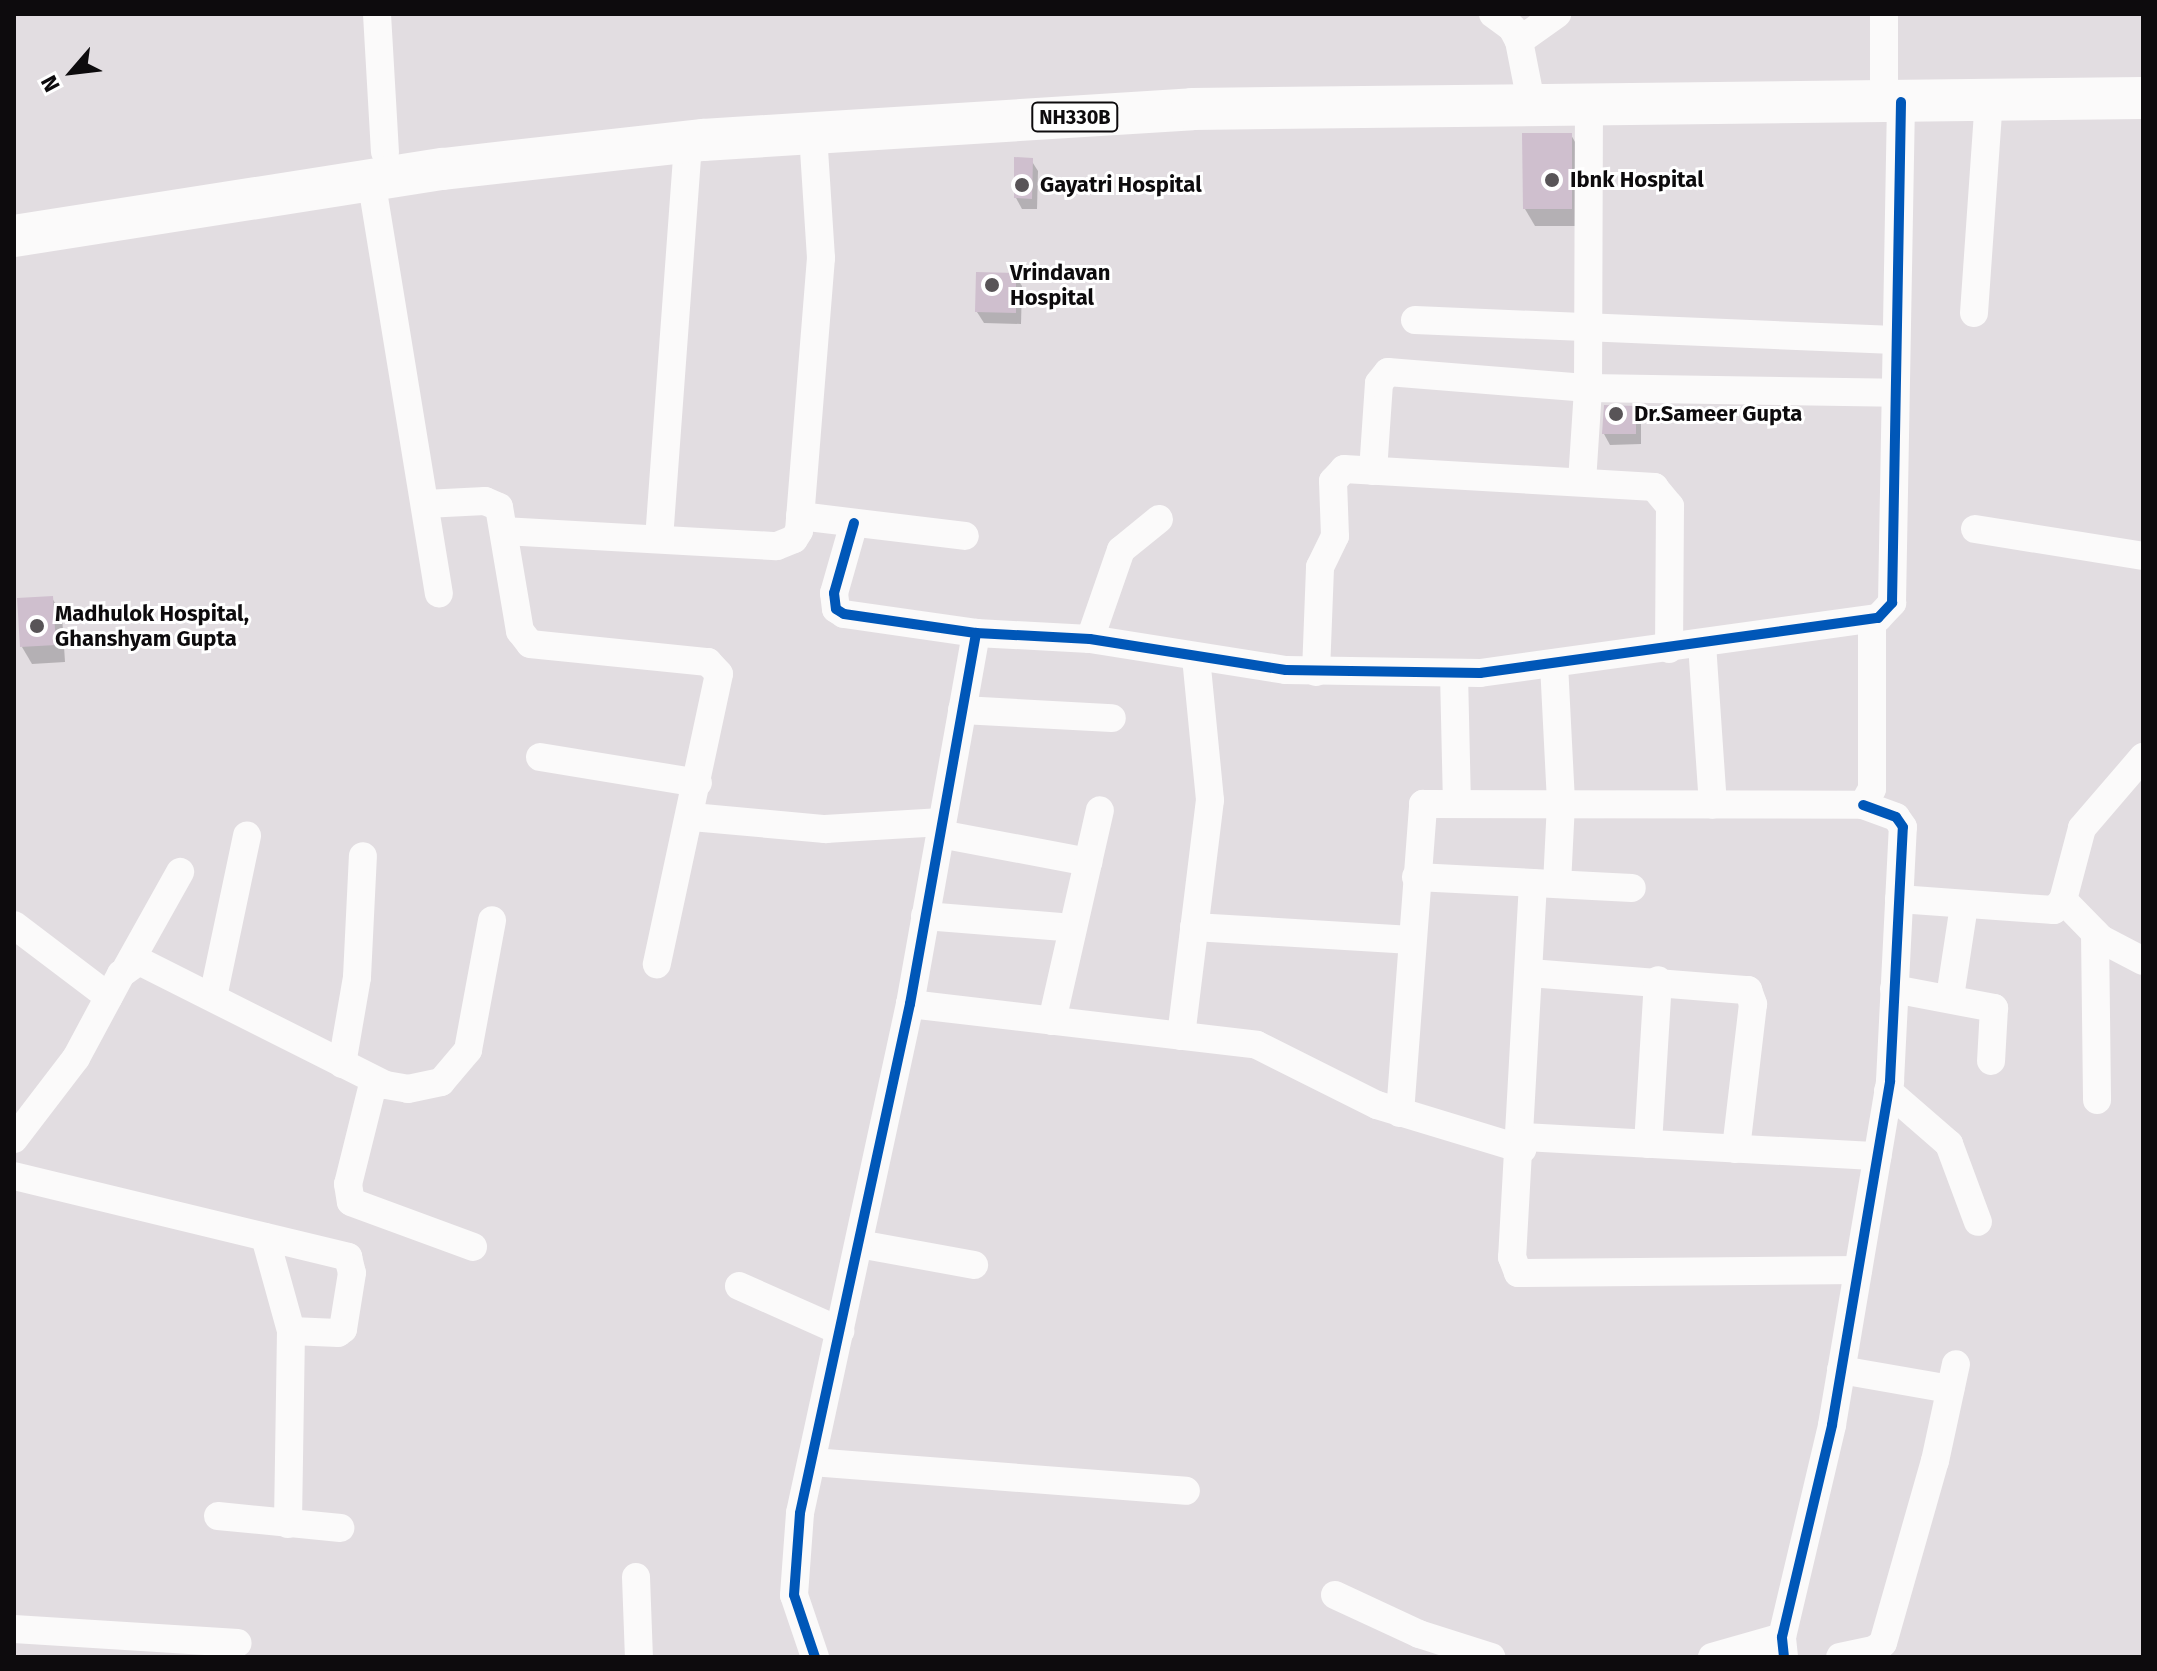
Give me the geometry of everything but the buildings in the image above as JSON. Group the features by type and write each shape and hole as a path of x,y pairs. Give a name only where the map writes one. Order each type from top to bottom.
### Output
{"highway":[{"name":"NH330B","path":"14,236 378,166 688,142 1192,109 1589,106 2143,79"},
{"name":"NH330B","path":"14,211 378,166 662,124 1166,97 1528,87 1892,91 1989,101 2143,98"}],"street":[{"path":"377,14 378,166 439,593"},
{"path":"1493,14 1519,41 1528,87"},
{"path":"1519,41 1557,14"},
{"path":"854,523 834,593 836,609 976,633 1090,639 1196,657 1316,672 1454,673 1554,664 1872,620 1887,613 1892,603 1895,340 1892,91 1884,14"},
{"path":"1974,313 1989,101"},
{"path":"1582,482 1588,388 1589,106"},
{"path":"505,531 777,546 794,539 800,516 821,258 813,134"},
{"path":"659,539 688,142"},
{"path":"1415,320 1895,340"},
{"path":"1373,471 1379,383 1388,372 1588,388 1894,393"},
{"path":"1316,672 1320,567 1335,536 1333,481 1344,469 1654,487 1667,498 1669,649"},
{"path":"425,504 492,502 503,514 523,639 708,662 715,667 718,685 692,817 657,964"},
{"path":"800,516 965,536"},
{"path":"1090,639 1121,550 1159,519"},
{"path":"1975,529 2143,556"},
{"path":"1863,805 1872,789 1872,620"},
{"path":"815,1657 794,1595 800,1513 910,1004 976,633"},
{"path":"1702,644 1713,805"},
{"path":"1181,1036 1210,800 1196,657"},
{"path":"1554,664 1561,803 1530,973 1522,1143 1512,1257 1514,1267 1524,1276 1858,1270"},
{"path":"1454,673 1457,802"},
{"path":"962,710 1112,718"},
{"path":"540,757 698,783"},
{"path":"1899,899 2054,910 2063,900 2082,828 2143,757"},
{"path":"1400,1113 1423,804 1863,805 1901,821 1888,1091 1841,1370 1783,1647 1712,1657"},
{"path":"1052,1021 1100,810"},
{"path":"692,817 834,829 941,828 1088,862"},
{"path":"213,997 247,836"},
{"path":"342,1064 357,977 363,856"},
{"path":"14,1139 76,1058 180,872"},
{"path":"1416,877 1632,888"},
{"path":"2063,900 2095,933 2143,961"},
{"path":"1950,997 1964,905"},
{"path":"925,916 1073,928"},
{"path":"127,967 146,962 374,1080 425,1088 441,1082 462,1062 492,920"},
{"path":"14,925 109,997"},
{"path":"1194,927 1412,940"},
{"path":"2095,933 2097,1100"},
{"path":"1530,973 1740,988 1752,997 1736,1149"},
{"path":"1648,1144 1658,980"},
{"path":"1894,989 1950,997 1994,1008 1991,1061"},
{"path":"910,1004 1257,1045 1400,1113 1522,1143 1648,1144 1877,1156"},
{"path":"374,1080 348,1184 351,1202 473,1247"},
{"path":"1888,1091 1949,1144 1978,1222"},
{"path":"14,1176 343,1253 350,1260 343,1329 338,1333 291,1331"},
{"path":"265,1237 291,1331 288,1524"},
{"path":"859,1244 974,1265"},
{"path":"739,1286 840,1331"},
{"path":"1840,1657 1874,1650 1883,1643 1953,1376 1841,1370"},
{"path":"812,1462 1186,1491"},
{"path":"218,1516 340,1528"},
{"path":"636,1577 639,1657"},
{"path":"1335,1595 1419,1634 1491,1657"},
{"path":"14,1629 238,1643"}],"cycle path":[{"path":"854,523 834,593 836,609 844,614 976,633 1090,639 1286,670 1480,673 1878,618 1892,603 1901,102"},
{"path":"815,1657 794,1595 800,1513 910,1004 976,633"},
{"path":"1784,1657 1782,1637 1832,1425 1890,1081 1903,827 1896,817 1863,805"}],"place":[{"name":"Ibnk Hospital","path":"1552,180"},
{"name":"Gayatri Hospital","path":"1022,185"},
{"name":"Vrindavan Hospital","path":"992,285"},
{"name":"Dr.Sameer Gupta","path":"1616,414"},
{"name":"Madhulok Hospital, Ghanshyam Gupta","path":"37,626"}]}
